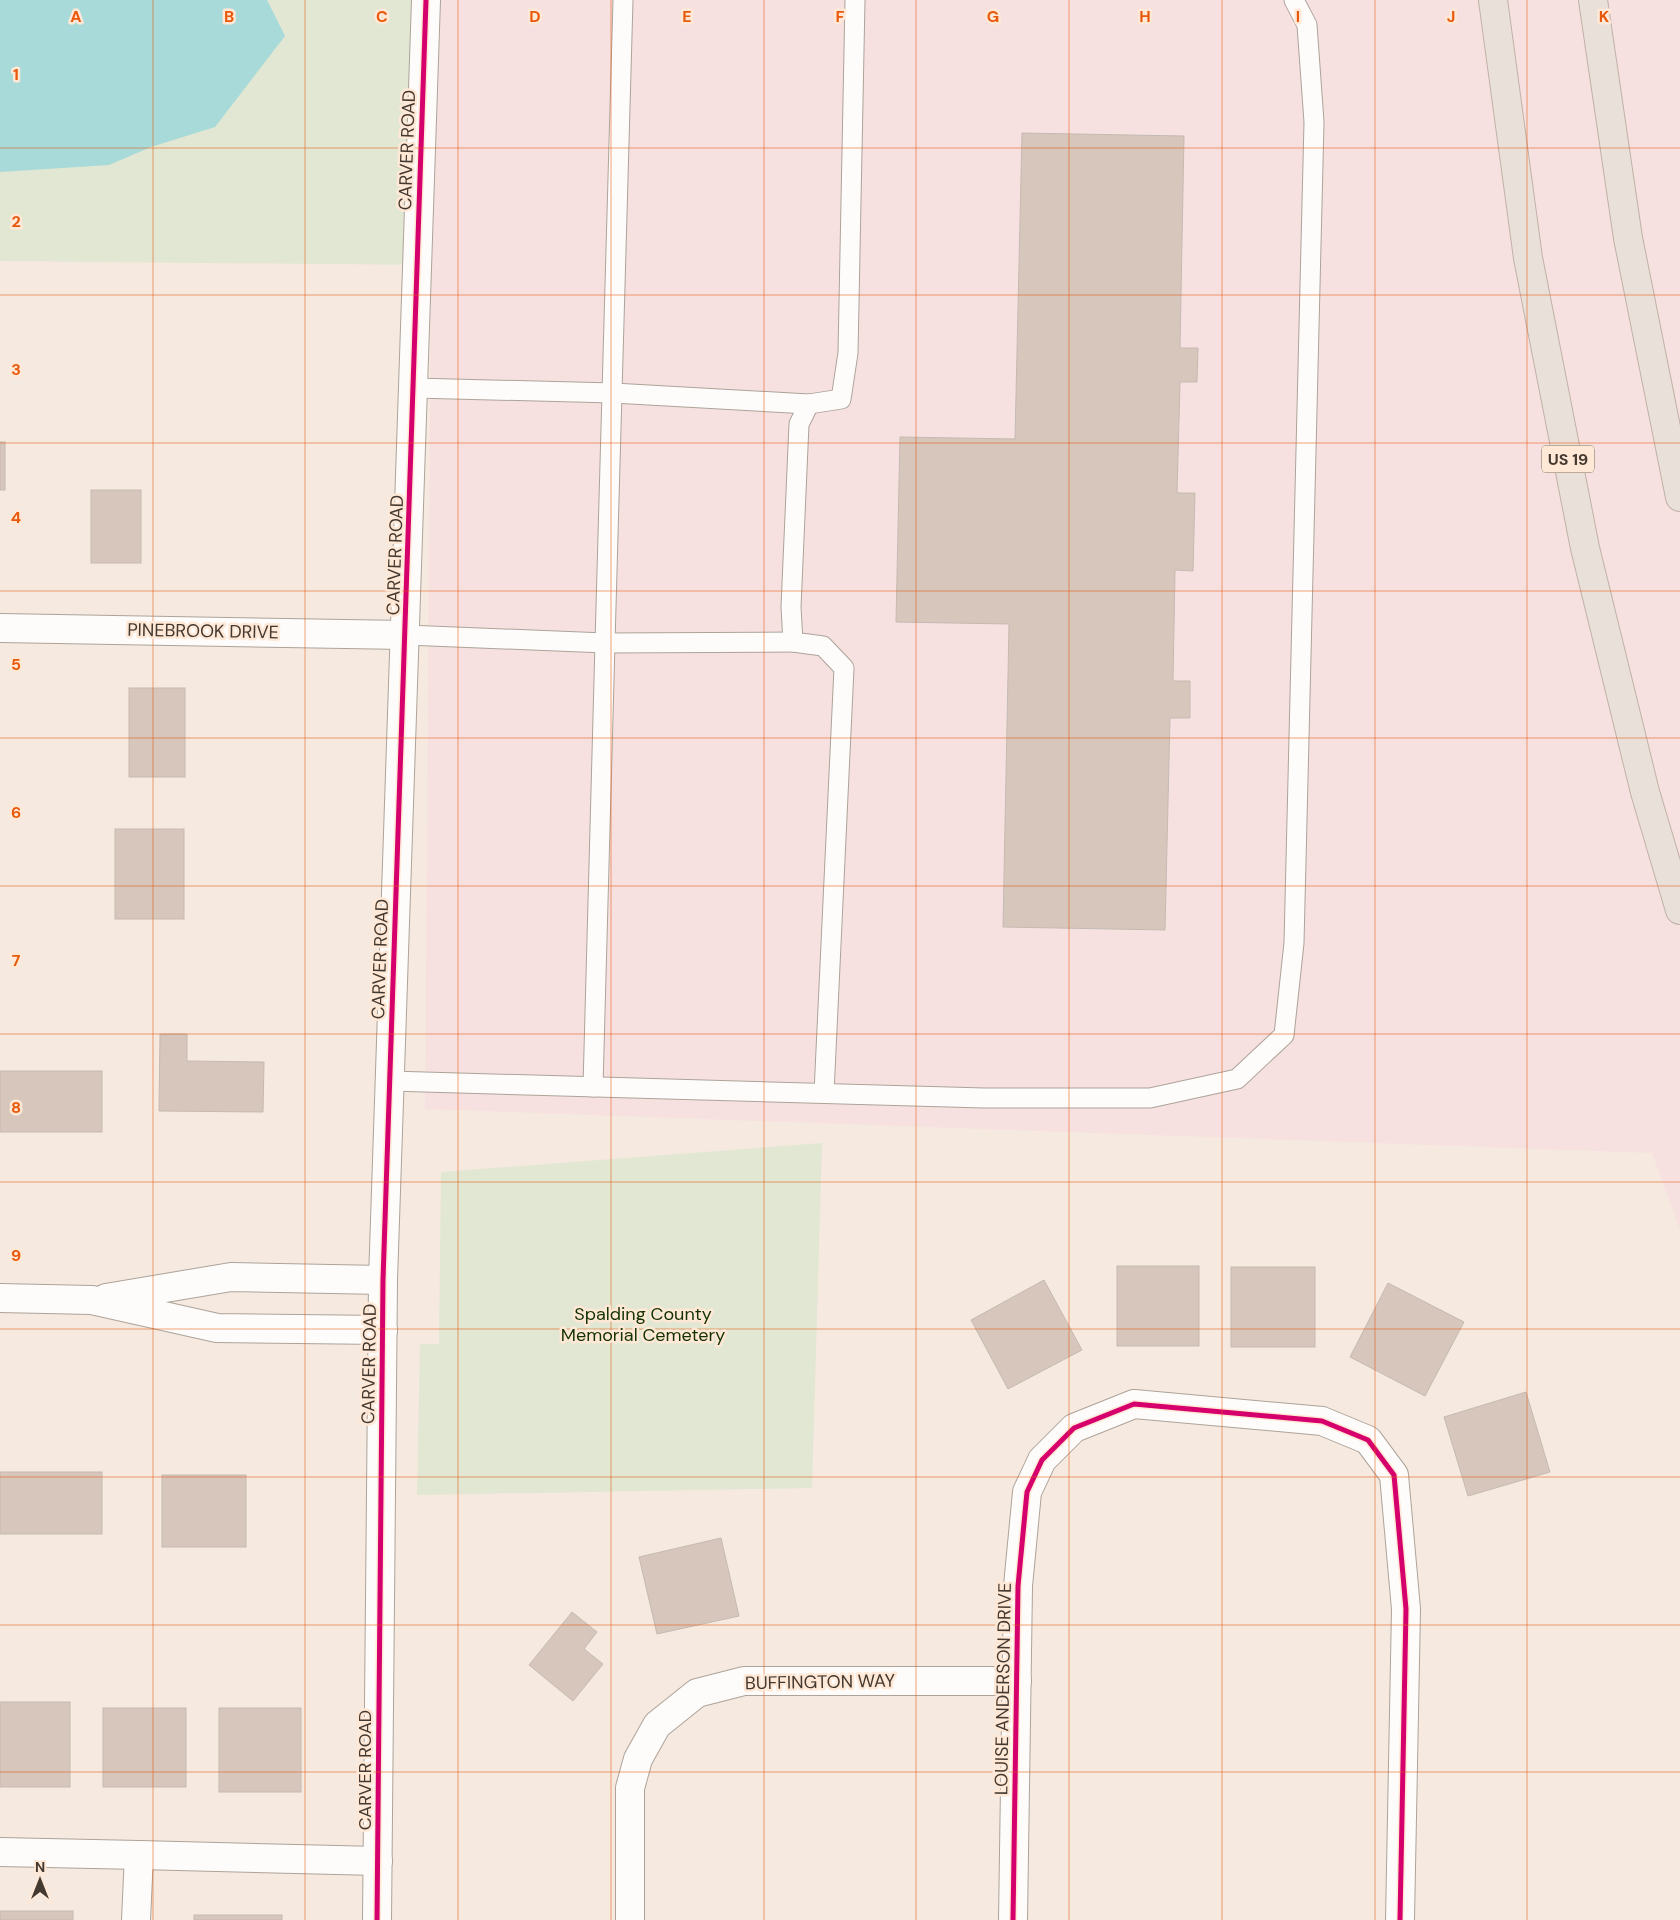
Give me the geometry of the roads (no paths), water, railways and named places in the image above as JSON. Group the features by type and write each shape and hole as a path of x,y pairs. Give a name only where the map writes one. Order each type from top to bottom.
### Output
{"highway":[{"name":"US 19","path":"1493,0 1528,258 1585,548 1645,792 1680,910"},
{"path":"1593,0 1628,238 1680,497"}],"street":[{"name":"CARVER ROAD","path":"377,1920 384,1280 426,0"},
{"name":"PINEBROOK DRIVE","path":"0,628 406,635"},
{"path":"0,1298 92,1300 231,1277 384,1280"},
{"path":"92,1300 218,1328 383,1330"},
{"name":"LOUISE ANDERSON DRIVE","path":"1013,1920 1018,1586 1027,1492 1042,1460 1074,1428 1134,1404 1322,1421 1368,1440 1394,1476 1406,1610 1400,1920"},
{"name":"BUFFINGTON WAY","path":"630,1920 630,1788 638,1759 657,1725 697,1693 744,1681 1017,1681"},
{"path":"0,1852 378,1861"},
{"path":"136,1920 139,1856"}],"lane":[{"path":"593,1087 624,0"},
{"path":"414,388 612,393 808,404 841,398 848,354 855,0"},
{"path":"390,1081 984,1098 1150,1098 1237,1079 1284,1036 1294,943 1314,122 1307,26 1294,0"},
{"path":"793,642 791,607 799,424 808,404"},
{"path":"406,635 605,643 793,642 823,646 844,668 824,1093"}],"water":[{"path":"0,0 267,0 285,36 215,127 151,147 109,165 0,172"}],"park label":[{"name":"Spalding County Memorial Cemetery","path":"643,1324"}]}
